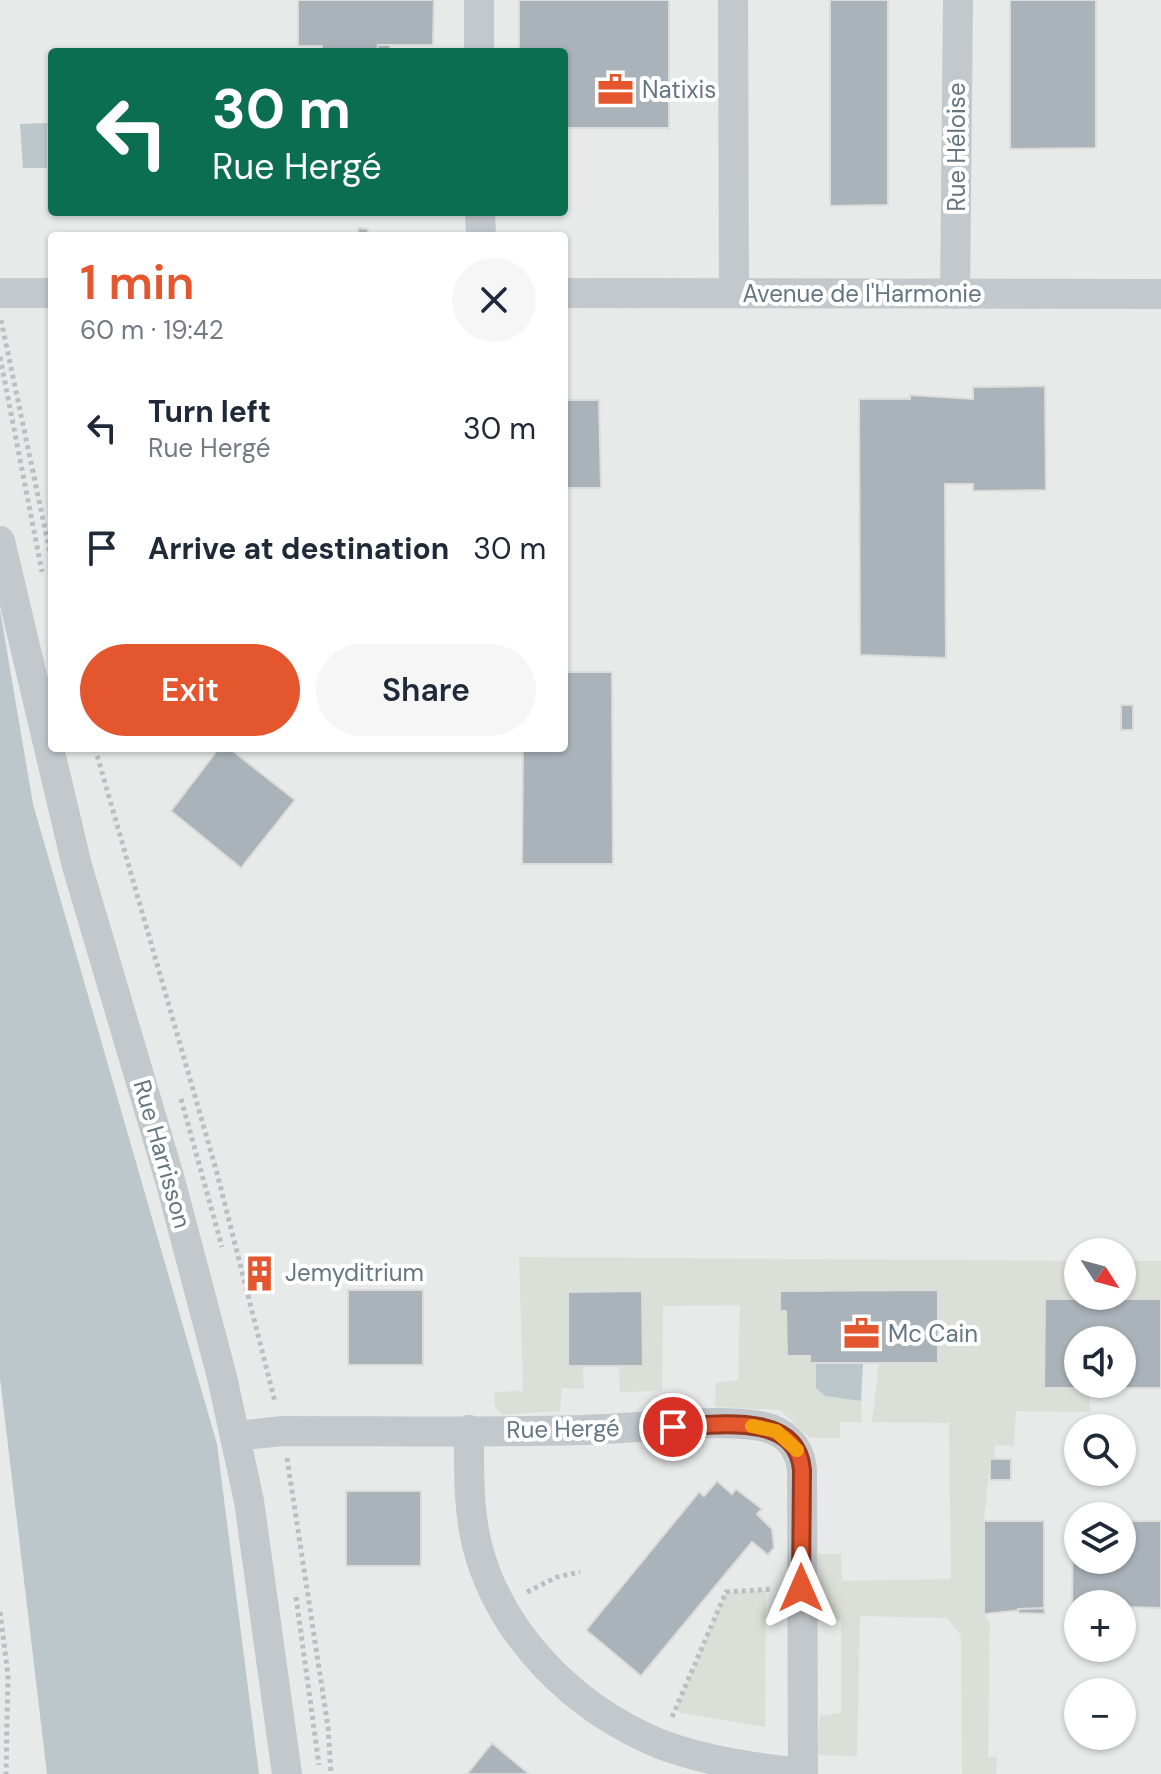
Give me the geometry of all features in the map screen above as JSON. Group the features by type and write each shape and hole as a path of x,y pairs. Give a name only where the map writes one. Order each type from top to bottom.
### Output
{"street":[{"path":"479,0 479,48"},
{"path":"733,0 734,293"},
{"name":"Rue Héloise","path":"955,294 958,0"},
{"path":"0,293 48,293"},
{"name":"Avenue de l'Harmonie","path":"568,293 1161,294"},
{"name":"Rue Harrisson","path":"0,541 48,746"},
{"name":"Rue Harrisson","path":"49,752 70,840 185,1233 235,1436 267,1614 287,1774"},
{"name":"Rue Hergé","path":"235,1436 283,1431 704,1425 759,1426 776,1431 791,1441 801,1455 803,1774 729,1762 661,1744 628,1729 577,1696 536,1656 501,1605 477,1546 469,1471 469,1430"}],"path":[{"path":"1,320 48,543"},
{"path":"0,357 43,576"},
{"name":"Rue Harrisson","path":"96,752 217,1173 283,1431 326,1713 331,1774"},
{"name":"Rue Harrisson","path":"179,1093 206,1183"},
{"path":"501,1605 557,1577 580,1572"},
{"path":"661,1744 726,1592 801,1588"},
{"path":"0,1612 8,1675 6,1774"}],"shaded area":[{"path":"0,0 1161,0 1161,1774 0,1774"},
{"path":"48,123 48,168 23,168 20,124"},
{"path":"0,610 33,804 217,1444 259,1774 47,1774 0,1378"},
{"path":"519,1257 1064,1261 1064,1299 1045,1299 1044,1387 1064,1387 1064,1398 1090,1398 1090,1412 1016,1411 1014,1446 995,1445 994,1459 990,1459 984,1521 984,1614 990,1623 988,1757 997,1757 996,1774 962,1774 961,1636 947,1618 860,1616 857,1756 818,1755 819,1716 841,1713 841,1621 817,1621 818,1554 841,1554 842,1581 951,1579 949,1423 872,1422 879,1363 938,1363 938,1290 780,1291 780,1311 786,1311 787,1356 810,1356 810,1363 816,1363 816,1387 823,1394 861,1401 862,1422 840,1422 840,1438 810,1438 780,1410 715,1407 716,1383 738,1380 740,1305 663,1306 662,1391 620,1392 619,1366 642,1365 642,1291 568,1292 568,1366 583,1366 584,1389 562,1388 560,1411 502,1415 495,1407 494,1392 523,1391"},
{"path":"1136,1261 1161,1261 1161,1299 1136,1299"},
{"path":"816,1363 863,1363 861,1401 825,1396 816,1388"},
{"path":"766,1590 765,1727 681,1713 676,1709 726,1592"}],"building":[{"path":"298,0 434,0 433,45 378,45 378,48 298,46"},
{"name":"Natixis","path":"519,0 669,0 669,128 568,128 568,48 519,48"},
{"path":"830,0 888,0 888,205 830,206"},
{"path":"1010,0 1096,0 1096,148 1010,149"},
{"path":"1045,386 1046,490 973,491 973,484 945,484 946,658 860,655 859,399 910,399 910,395 973,399 973,387"},
{"path":"568,400 599,400 601,488 568,488"},
{"path":"568,672 612,672 613,864 522,864 523,752 568,752"},
{"path":"1121,705 1133,705 1133,730 1121,730"},
{"path":"216,752 234,752 295,800 241,868 171,811"},
{"name":"Jemyditrium","path":"246,1262 266,1262 272,1284 253,1289"},
{"path":"348,1290 423,1290 423,1365 348,1365"},
{"name":"Mc Cain","path":"938,1290 938,1363 810,1363 810,1356 787,1356 786,1311 780,1311 780,1291"},
{"path":"642,1291 643,1366 568,1366 568,1292"},
{"path":"1045,1299 1064,1299 1064,1310 1136,1310 1136,1299 1161,1299 1161,1388 1136,1388 1136,1326 1064,1326 1064,1388 1044,1388"},
{"path":"990,1459 1011,1459 1011,1480 990,1480"},
{"path":"717,1481 732,1494 736,1489 762,1509 757,1514 772,1529 774,1548 768,1555 752,1542 641,1676 586,1630 699,1492 704,1496"},
{"path":"346,1491 421,1491 421,1566 346,1566"},
{"path":"984,1521 1044,1521 1044,1608 984,1614"},
{"path":"1136,1521 1161,1521 1161,1608 1136,1607 1136,1590 1072,1590 1072,1574 1136,1574"},
{"path":"1044,1608 1045,1614 1019,1613 1018,1609"},
{"path":"492,1743 529,1774 467,1774"}],"slow traffic":[{"path":"752,1426 776,1431 791,1441 797,1450"}],"place":[{"name":"Natixis","path":"616,90"},
{"name":"Jemyditrium","path":"259,1273"},
{"name":"Mc Cain","path":"862,1334"}],"route":[{"path":"673,1427 759,1426 776,1431 791,1441 801,1455 801,1588"}]}
